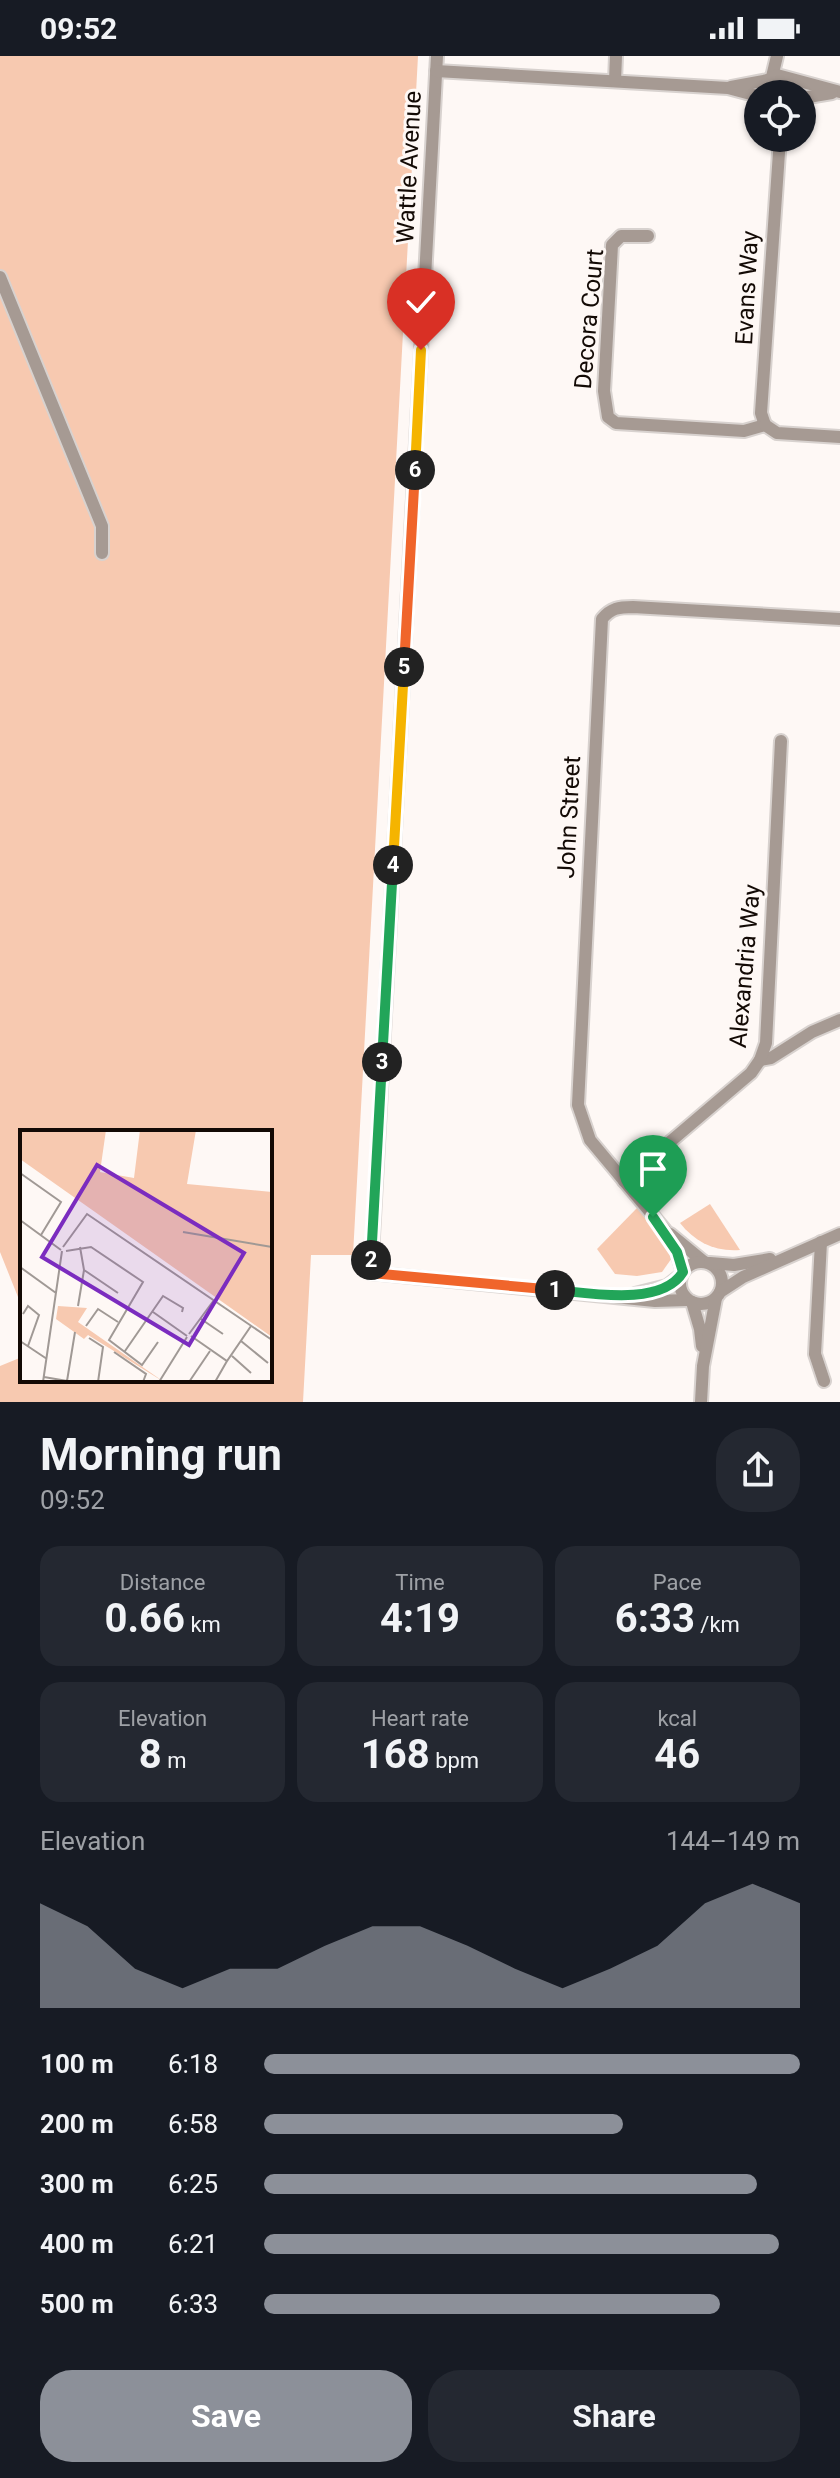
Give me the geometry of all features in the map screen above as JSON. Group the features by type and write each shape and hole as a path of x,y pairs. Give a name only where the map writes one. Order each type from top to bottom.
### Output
{"street":[{"name":"Wattle Avenue","path":"437,56 371,1273 655,1301 690,1301"},
{"path":"615,81 616,56"},
{"path":"770,79 777,56"},
{"path":"785,56 790,80"},
{"path":"436,71 728,88 744,92"},
{"path":"728,88 774,80"},
{"path":"816,88 840,92"},
{"path":"816,96 840,92"},
{"name":"Evans Way","path":"765,425 761,413 777,152"},
{"name":"Decora Court","path":"648,236 621,236 612,245 604,391 608,417 616,423 744,431 765,425"},
{"path":"0,277 102,526 102,553"},
{"path":"765,425 777,433 840,437"},
{"name":"John Street","path":"682,1274 677,1252 665,1230 590,1140 578,1105 602,619 609,611 619,607 840,619"},
{"name":"Alexandria Way","path":"624,1181 751,1073 760,1060 766,1043 781,741"},
{"path":"760,1060 771,1058 812,1032 840,1020"},
{"name":"John Street","path":"665,1230 707,1262"},
{"path":"690,1301 704,1304 743,1277 840,1234"},
{"path":"821,1242 815,1354 824,1381"},
{"path":"701,1402 703,1366 700,1329 690,1301 680,1289 682,1274 692,1263 734,1265 785,1257"},
{"path":"703,1366 722,1279 707,1262"},
{"name":"Wattle Avenue","path":"624,1296 667,1286 682,1274"}],"shaded area":[{"path":"0,56 418,56 353,1255 311,1255 303,1402 0,1402 0,1366 20,1358 20,1382 272,1382 272,1130 20,1130 20,1302 0,1252"},
{"path":"710,1204 740,1250 706,1244 692,1236 680,1223"},
{"path":"637,1208 674,1255 662,1272 637,1276 615,1274 597,1249"}],"route":[{"path":"421,350 371,1273 624,1296 651,1291 667,1286 683,1272 665,1230 653,1217"}]}
